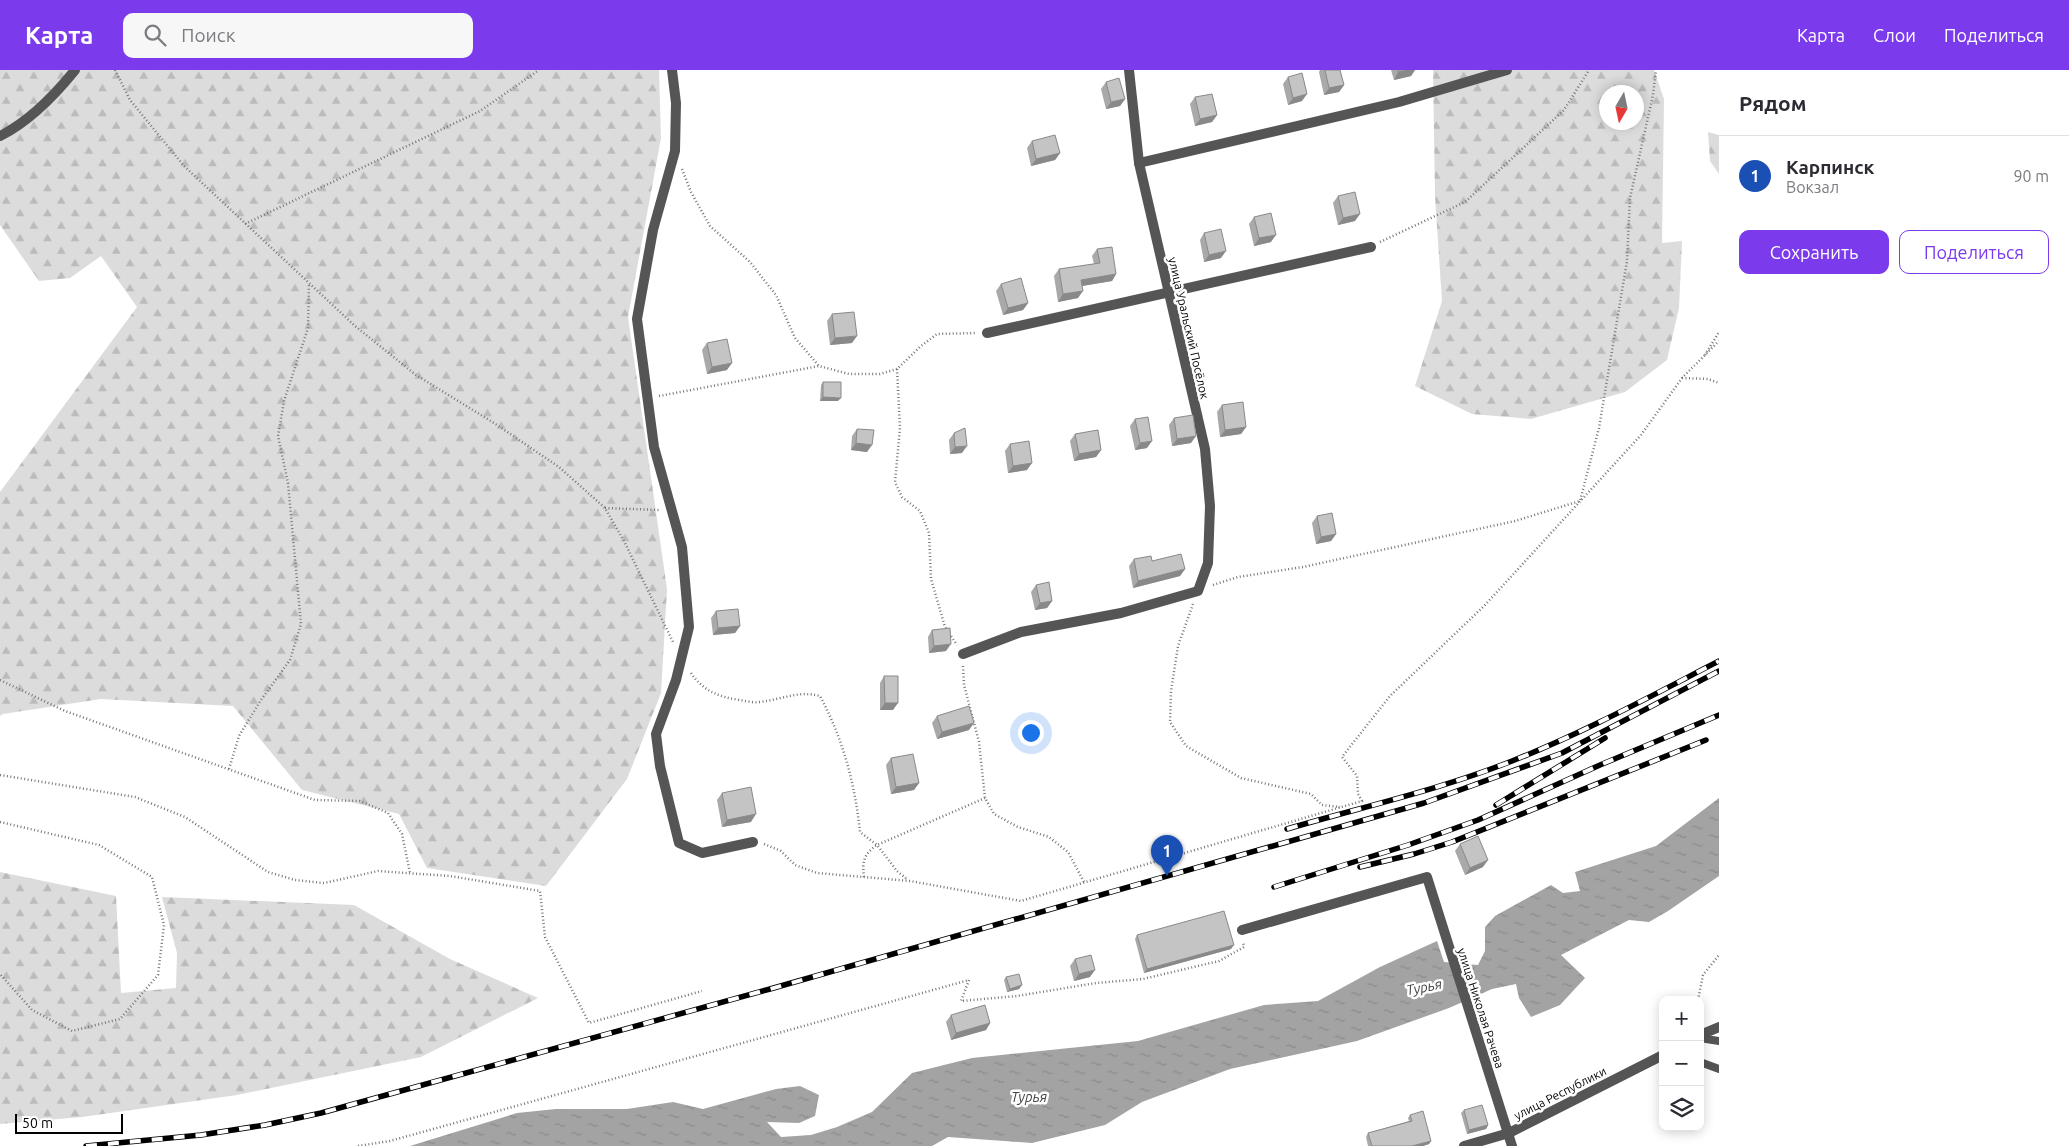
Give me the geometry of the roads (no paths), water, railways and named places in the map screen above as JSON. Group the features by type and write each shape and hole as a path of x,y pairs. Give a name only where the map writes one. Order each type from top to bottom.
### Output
{"street":[{"path":"0,136 19,126 59,90 75,70"},
{"path":"672,70 676,104 675,150 654,230 637,319 654,446 682,548 689,627 676,680 656,734 660,766 679,843 702,853 753,842"},
{"name":"улица Уральский Посёлок","path":"963,654 1022,632 1121,613 1198,591 1208,563 1210,506 1205,449 1139,162 1129,70"},
{"path":"1139,162 1398,102 1507,70"},
{"path":"987,333 1371,246"},
{"name":"улица Николая Рачева","path":"1242,930 1427,877 1512,1146"},
{"path":"1704,1035 1719,1027"},
{"name":"улица Республики","path":"1464,1146 1509,1133 1659,1057"}],"lane":[{"path":"1704,1038 1719,1041"},
{"path":"1704,1063 1719,1069"}],"water":[{"name":"Турья","path":"1719,798 1719,876 1649,922 1629,920 1561,955 1585,978 1560,1005 1531,1017 1519,998 1516,984 1492,989 1449,1008 1357,1041 1230,1069 1142,1102 1105,1125 1032,1143 948,1137 932,1146 410,1146 517,1113 556,1109 627,1109 673,1102 703,1109 776,1089 800,1086 819,1095 815,1116 799,1123 767,1122 781,1137 811,1135 837,1127 872,1112 912,1073 972,1058 1138,1041 1264,1005 1318,1001 1380,967 1437,941 1444,962 1478,965 1485,951 1485,927 1495,916 1551,885 1563,893 1580,891 1575,872 1656,846"}],"railway":[{"path":"1287,829 1457,781 1512,761 1591,726 1719,661"},
{"path":"86,1146 201,1135 265,1125 321,1113 770,989 1424,803 1562,753 1719,671"},
{"path":"1274,887 1408,845 1478,820 1600,765 1719,715"},
{"path":"1496,805 1605,738"},
{"path":"1360,867 1414,854 1452,842 1706,740"}],"place":[{"name":"Карпинск","path":"1167,876"}]}
